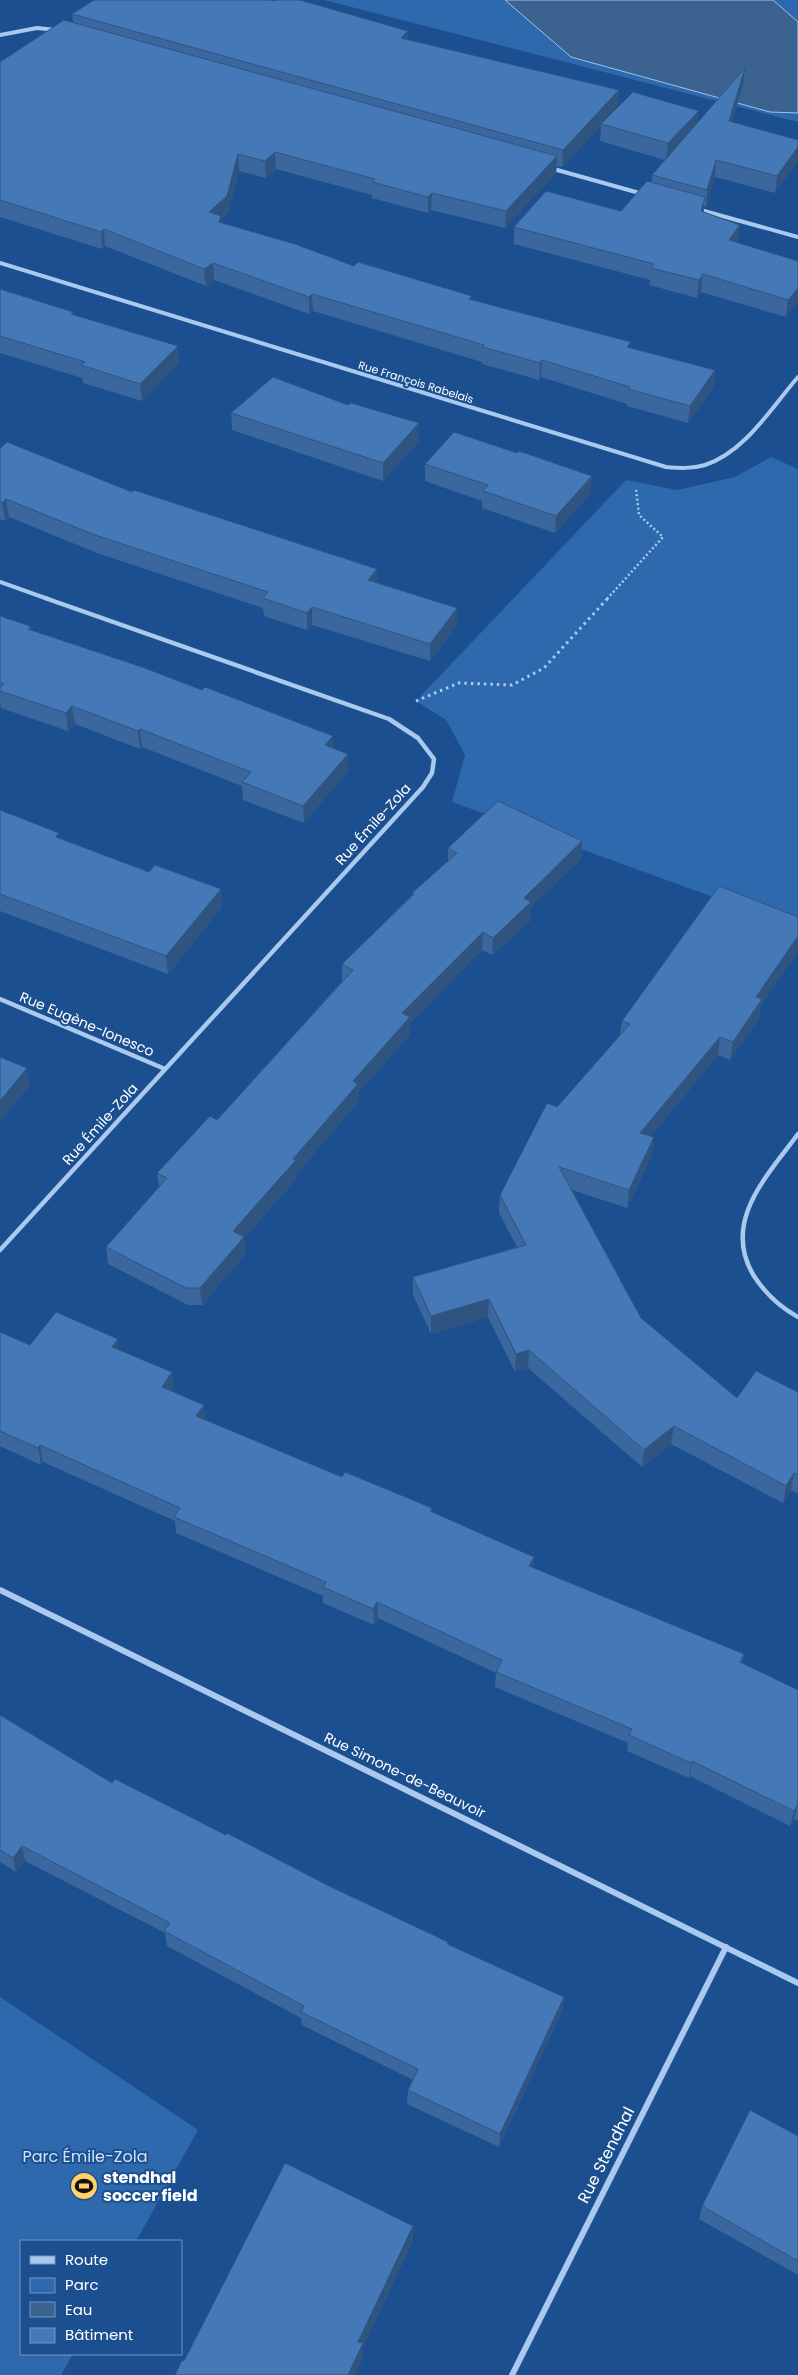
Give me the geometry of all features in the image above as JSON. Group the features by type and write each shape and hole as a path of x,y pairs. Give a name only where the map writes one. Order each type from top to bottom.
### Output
{"street":[{"path":"0,34 37,28 61,31"},
{"path":"540,165 645,195"},
{"path":"693,208 798,238"},
{"name":"Rue François Rabelais","path":"0,263 652,464 672,468 693,467 721,457 741,440 798,376"},
{"name":"Rue Émile-Zola","path":"0,582 381,716 403,725 418,737 434,759 432,772 422,786 0,1250"},
{"name":"Rue Eugène-Ionesco","path":"0,999 165,1069"},
{"path":"798,1134 754,1198 742,1224 740,1237 744,1256 752,1276 771,1297 798,1318"},
{"name":"Rue Simone-de-Beauvoir","path":"0,1590 798,1983"},
{"name":"Rue Stendhal","path":"512,2375 726,1947"}],"path":[{"path":"381,716 459,683 512,685 544,668 663,537 639,515 636,490 652,464"}],"green space":[{"path":"324,0 505,0 571,57 770,112 798,113 798,122"},
{"path":"773,0 798,0 798,22"},
{"path":"771,457 798,469 798,928 452,802 465,755 446,720 416,701 626,480 677,490 735,477"},
{"name":"Parc Émile-Zola","path":"0,1997 198,2130 137,2240 20,2240 20,2355 72,2355 61,2375 0,2375"}],"water":[{"path":"505,0 773,0 798,22 798,113 770,112 571,57"}],"building":[{"path":"94,0 300,0 408,31 401,38 619,90 563,150 72,14"},
{"path":"64,20 557,156 506,211 432,193 428,197 372,182 375,179 275,152 265,161 238,154 227,196 209,212 221,216 219,222 295,244 354,266 358,262 472,296 469,299 631,342 627,347 715,370 690,406 628,389 630,387 542,360 540,363 483,347 484,345 312,294 309,297 213,263 204,269 104,229 101,232 0,200 0,62"},
{"path":"745,68 729,121 798,140 798,147 777,176 716,160 707,190 652,175"},
{"path":"633,92 699,111 668,143 601,124"},
{"path":"647,181 705,197 701,211 740,225 729,240 798,261 798,288 788,300 703,274 699,280 651,268 654,264 514,227 546,191 621,211"},
{"path":"0,289 73,312 71,314 178,346 140,384 81,365 85,362 0,336"},
{"path":"273,377 348,405 351,403 419,423 383,463 231,413"},
{"path":"454,432 517,453 519,451 592,476 556,516 483,491 488,485 425,464"},
{"path":"7,442 132,492 134,490 377,569 368,580 457,608 430,644 312,607 307,613 263,598 268,592 95,535 6,499 2,503 0,502 0,449"},
{"path":"0,616 30,626 28,629 142,667 202,690 205,687 333,736 325,745 348,754 303,806 242,782 251,772 140,729 138,731 72,706 66,713 0,691 4,684 0,682"},
{"path":"498,801 582,841 524,898 531,902 493,938 483,932 402,1013 410,1017 353,1081 358,1084 293,1159 296,1160 233,1231 244,1237 200,1288 186,1288 106,1247 167,1178 157,1173 210,1116 217,1120 353,970 342,964 414,894 412,893 457,853 448,848"},
{"path":"0,810 59,833 56,837 149,872 155,865 221,889 166,956 0,894"},
{"path":"719,886 798,917 798,936 756,997 762,999 733,1042 720,1037 640,1133 654,1137 629,1190 559,1167 641,1318 737,1398 756,1371 798,1392 798,1475 794,1473 786,1486 674,1426 644,1450 529,1350 516,1354 489,1299 431,1316 413,1277 526,1245 500,1195 547,1103 557,1107 630,1024 622,1021"},
{"path":"0,1057 27,1068 0,1101"},
{"path":"56,1312 118,1339 112,1347 172,1372 162,1387 204,1405 196,1416 342,1477 345,1472 432,1508 430,1511 534,1557 529,1566 744,1654 740,1662 798,1690 798,1804 794,1811 692,1761 691,1763 629,1735 632,1729 496,1672 502,1660 377,1602 373,1609 323,1587 326,1582 174,1517 180,1508 40,1445 38,1448 0,1431 0,1332 30,1345"},
{"path":"0,1715 112,1783 115,1779 226,1835 227,1833 331,1887 448,1942 447,1944 564,1997 500,2134 408,2090 418,2069 301,2012 304,2006 164,1931 170,1923 22,1846 13,1858 0,1850"},
{"path":"750,2110 798,2136 798,2261 702,2206"},
{"path":"285,2163 413,2226 358,2342 363,2343 348,2375 175,2375 182,2360 184,2361"}],"place":[{"name":"stendhal soccer field","path":"84,2186"}]}
